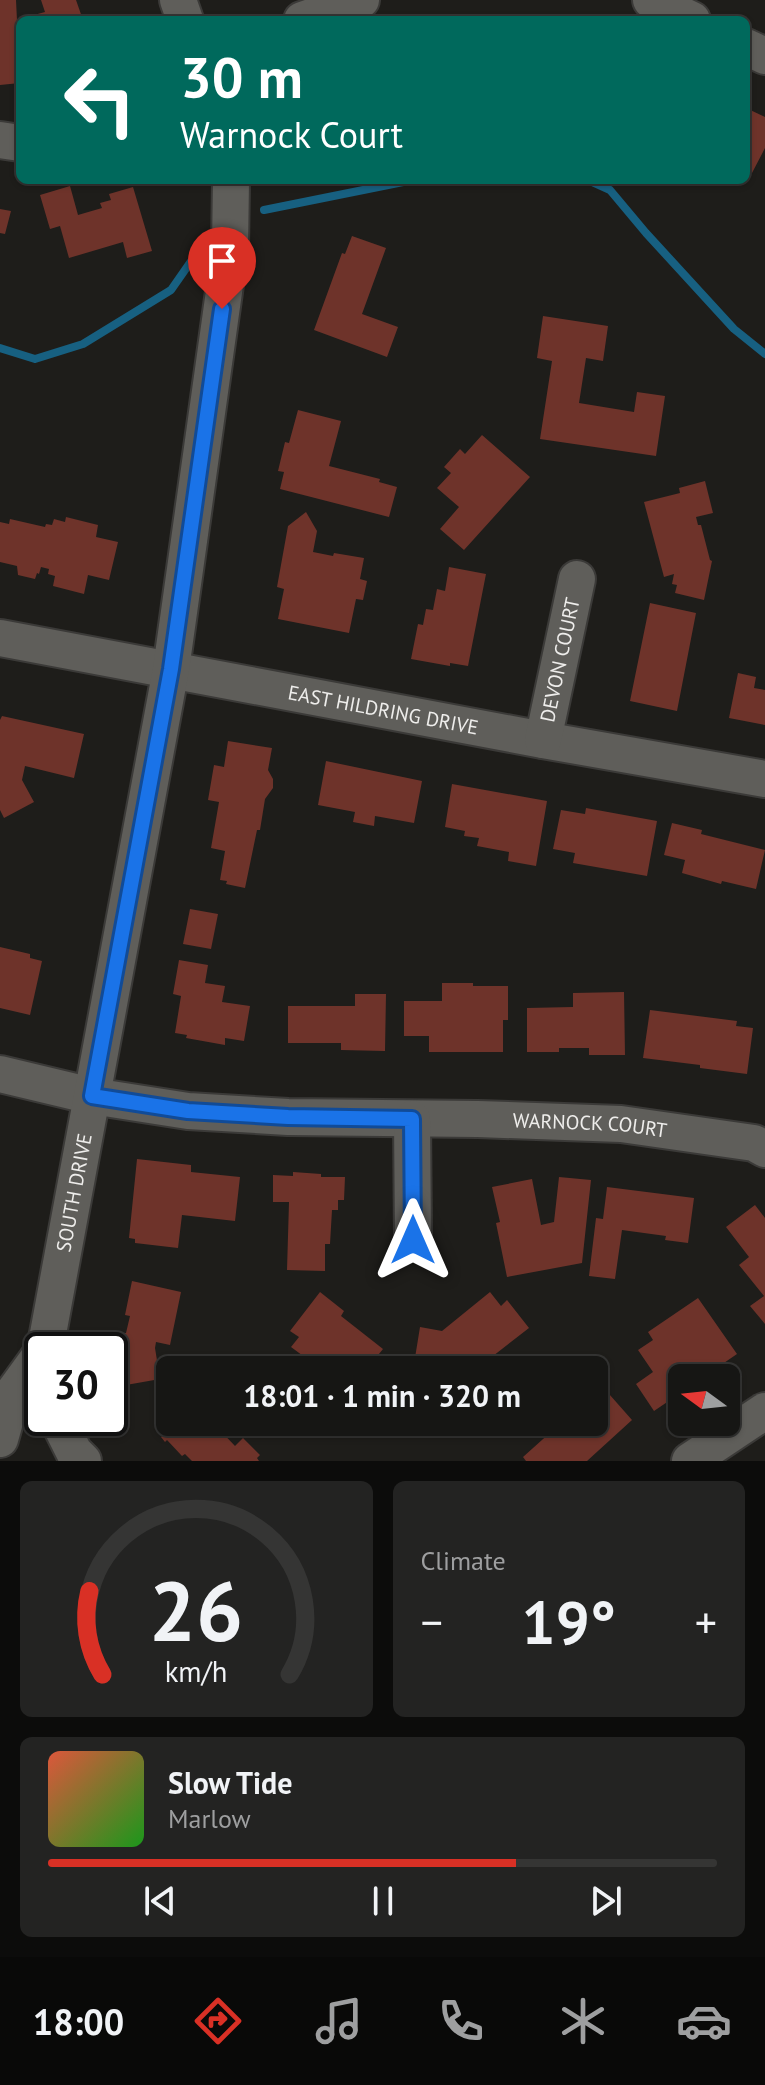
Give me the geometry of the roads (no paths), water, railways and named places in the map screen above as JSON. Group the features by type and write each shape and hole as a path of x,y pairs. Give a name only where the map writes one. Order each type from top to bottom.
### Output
{"street":[{"path":"314,16 361,0"},
{"path":"651,0 684,16"},
{"name":"SOUTH DRIVE","path":"47,1332 171,669 230,249 231,184"},
{"name":"DEVON COURT","path":"543,740 577,579"},
{"name":"EAST HILDRING DRIVE","path":"0,638 765,779"},
{"name":"WARNOCK COURT","path":"0,1074 92,1096 188,1111 288,1117 621,1124 715,1136 754,1143 765,1149"},
{"path":"412,1119 413,1240"},
{"path":"0,1439 13,1393 24,1378"},
{"path":"690,1461 765,1411"},
{"path":"64,1436 72,1458"}],"waterway":[{"path":"264,210 393,184"},
{"path":"597,184 610,190 734,329 765,354"},
{"path":"0,348 35,359 83,344 171,290 208,237"}]}
